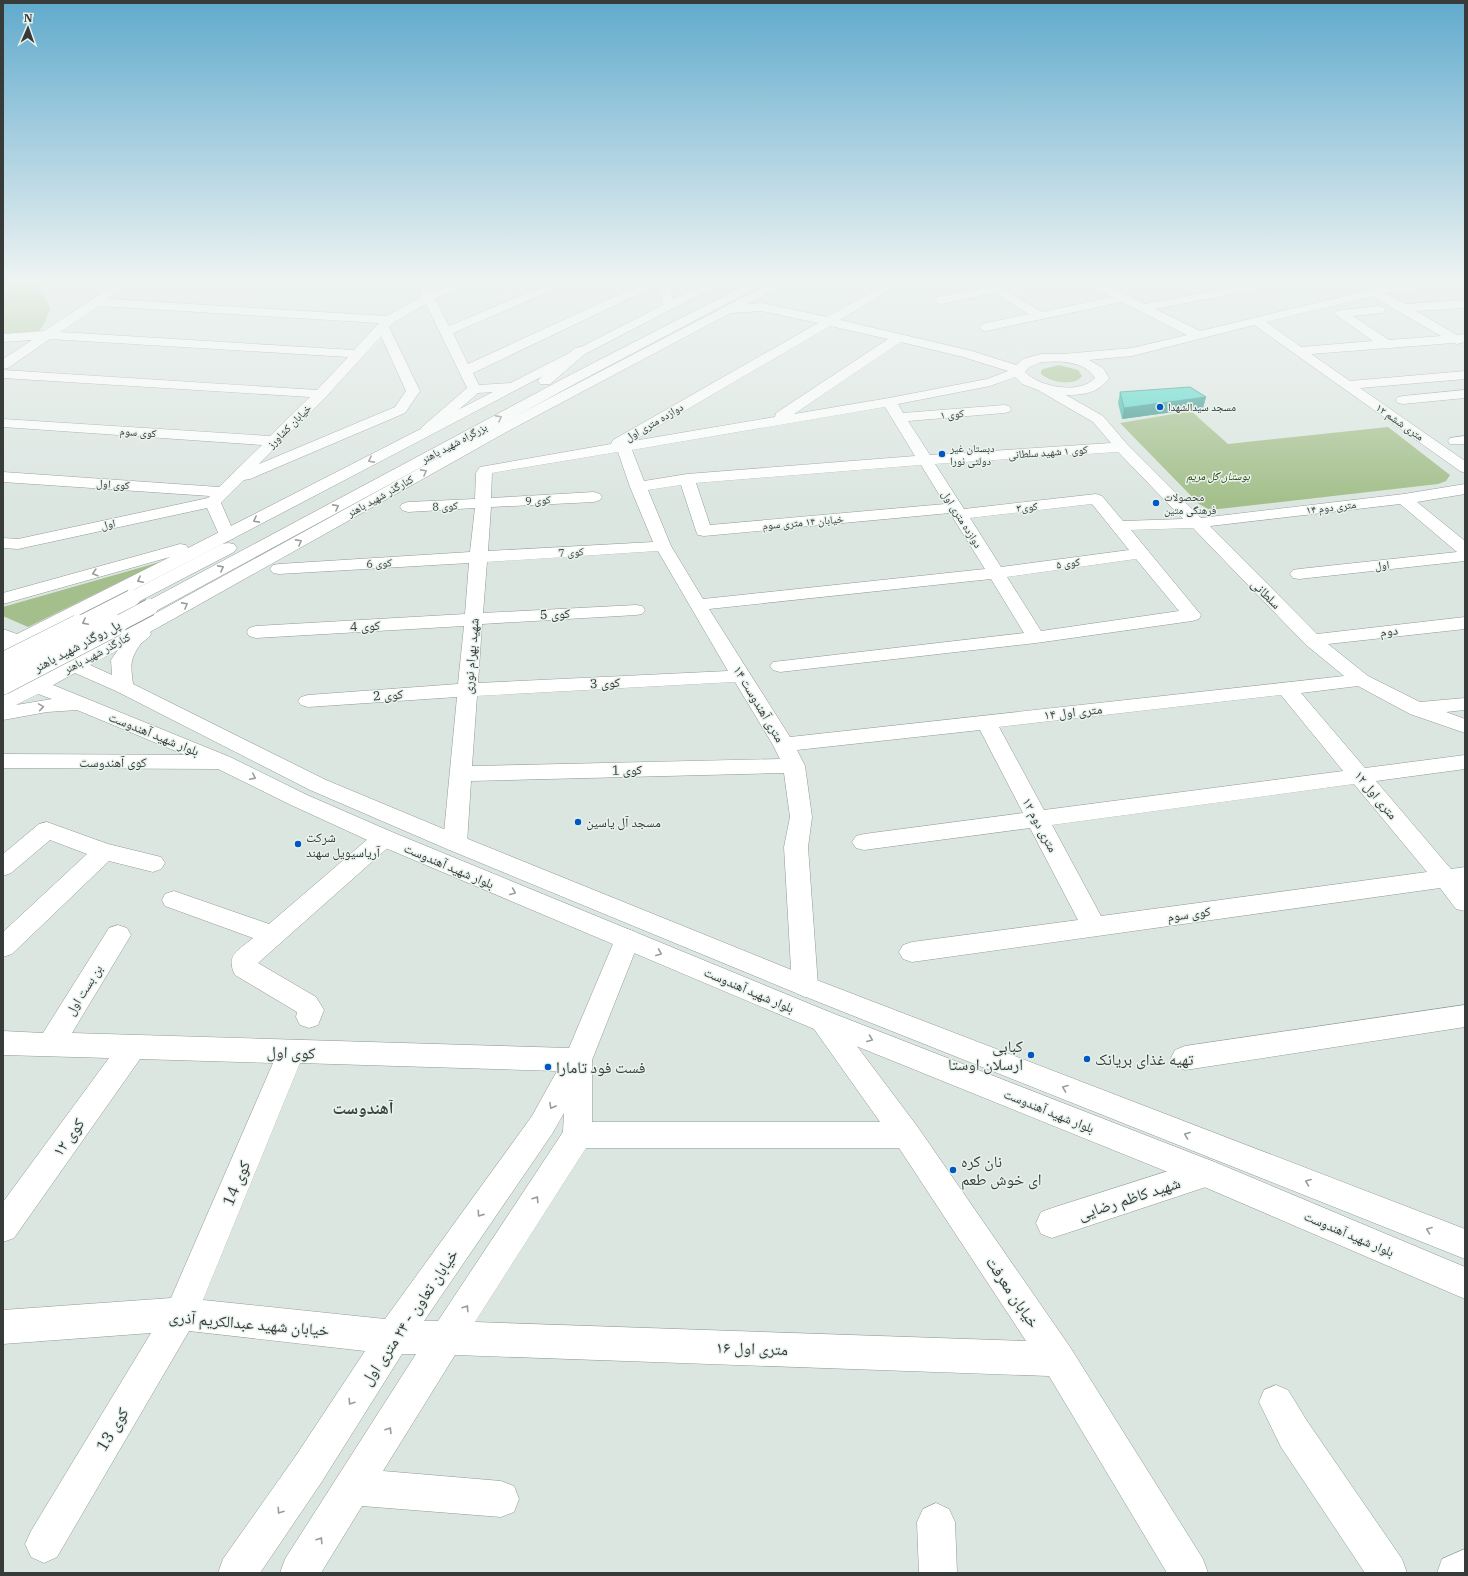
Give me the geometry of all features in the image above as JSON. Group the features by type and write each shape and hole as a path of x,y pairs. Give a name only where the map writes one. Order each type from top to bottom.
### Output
{"main road":[{"path":"5,362 15,356"},
{"name":"خیابان کشاورز","path":"218,497 358,356"},
{"path":"235,480 400,410 414,391 399,356"},
{"path":"457,356 474,389"},
{"path":"465,371 498,356"},
{"path":"158,611 138,621 115,618 108,606 125,594 227,535 571,356"},
{"path":"545,381 575,356"},
{"name":"بزرگراه شهید باهنر","path":"125,594 444,436 595,356"},
{"name":"بزرگراه شهید باهنر","path":"158,611 577,377 622,356"},
{"path":"577,377 635,356"},
{"name":"کنارگذر شهید باهنر","path":"3,704 74,666 158,611 638,356"},
{"name":"دوازده متری اول","path":"614,449 771,356"},
{"path":"774,421 873,356"},
{"path":"971,356 1022,375 1043,388 1098,397"},
{"path":"1002,356 1030,361"},
{"path":"1022,375 1022,365 1030,361 1041,358 1091,356"},
{"path":"1098,397 1129,356"},
{"name":"۱۲ متری ششم","path":"1305,356 1465,468"},
{"path":"1063,358 1082,362 1093,367 1098,397"},
{"path":"3,374 321,394"},
{"path":"614,449 889,402 1022,375"},
{"path":"1347,385 1465,375"},
{"path":"427,430 474,389 510,387"},
{"path":"1043,388 1080,391 1098,397"},
{"path":"1403,400 1465,394"},
{"name":"سلطانی","path":"1098,397 1122,447 1312,640 1361,680 1417,709 1465,726"},
{"name":"دوازده متری اول","path":"889,402 1036,637"},
{"name":"کوی ۱","path":"900,418 1004,409"},
{"name":"کوی سوم","path":"3,423 274,441"},
{"name":"کوی ۱ شهید سلطانی","path":"638,487 687,479 925,460 1122,447"},
{"name":"شهید بهرام نوری","path":"455,843 483,504 484,473 486,470 614,449"},
{"name":"۱۴ متری آهندوست","path":"614,449 638,487 664,546 697,605 784,745 794,766 801,817 796,847 805,986"},
{"name":"کوی اول","path":"3,477 218,497"},
{"name":"خیابان ۱۴ متری سوم","path":"687,479 704,530 957,511"},
{"name":"۱۴ متری دوم","path":"1118,526 1197,524 1404,499 1465,489"},
{"path":"218,497 227,535"},
{"name":"اول","path":"3,543 18,544 218,497"},
{"name":"کوی 9","path":"483,504 594,497"},
{"name":"کوی۳","path":"957,511 1096,499 1118,526"},
{"path":"1404,499 1465,550"},
{"name":"کوی 8","path":"408,507 483,504"},
{"path":"780,666 1036,637 1192,615 1118,526"},
{"path":"3,599 227,535"},
{"name":"کوی 7","path":"478,557 664,546"},
{"name":"کوی ۵","path":"697,605 995,573 1141,553"},
{"name":"اول","path":"1299,574 1465,556"},
{"name":"کوی 6","path":"279,569 478,557"},
{"path":"8,641 125,594"},
{"name":"پل روگذر شهید باهنر","path":"3,663 125,594"},
{"name":"کوی 5","path":"473,619 636,610"},
{"path":"122,687 121,660 134,640 158,611"},
{"name":"پل روگذر شهید باهنر","path":"3,684 158,611"},
{"name":"کوی 4","path":"256,632 473,619"},
{"name":"دوم","path":"1312,640 1465,623"},
{"name":"بلوار شهید آهندوست","path":"8,641 74,666 122,687 309,792 384,838 823,1021 1206,1173 1465,1283"},
{"name":"بلوار شهید آهندوست","path":"3,670 37,686 222,762 455,843 805,986 1465,1244"},
{"name":"کوی 3","path":"468,690 742,676"},
{"name":"۱۴ متری اول","path":"784,745 1361,680"},
{"name":"۱۲ متری اول","path":"1286,688 1360,776 1455,878 1465,902"},
{"name":"کوی 2","path":"308,701 468,690"},
{"path":"3,714 47,706 82,704"},
{"path":"1417,709 1465,704"},
{"name":"۱۲ متری دوم","path":"986,722 1094,927"},
{"name":"کوی آهندوست","path":"3,761 222,762"},
{"path":"864,842 1465,762"},
{"name":"کوی 1","path":"461,774 794,766"},
{"path":"3,867 47,830 104,852 153,863"},
{"path":"309,1017 311,1010 307,1005 244,968 243,961 384,838"},
{"path":"3,947 104,852"},
{"name":"کوی سوم","path":"912,952 1455,878"},
{"path":"174,900 273,934"},
{"name":"بن بست اول","path":"51,1044 118,935"},
{"name":"خیابان تعاون - ۲۴ متری اول","path":"237,1573 308,1470 393,1337 542,1125 578,1060 627,939"},
{"path":"1185,1058 1465,1016"},
{"name":"خیابان معرفت","path":"823,1021 907,1135 1058,1359 1189,1573"},
{"name":"کوی اول","path":"3,1043 578,1060"},
{"name":"کوی ۱۲","path":"3,1227 133,1047"},
{"name":"کوی 14","path":"180,1314 290,1052"},
{"name":"خیابان تعاون - ۲۴ متری اول","path":"578,1060 578,1135"},
{"path":"299,1573 446,1338 578,1135 907,1135"},
{"name":"شهید کاظم رضایی","path":"1052,1223 1206,1173"},
{"name":"خیابان شهید عبدالکریم آذری","path":"3,1327 180,1314 393,1337 446,1338"},
{"name":"کوی 13","path":"44,1544 180,1314"},
{"name":"۱۶ متری اول","path":"446,1338 1058,1359"},
{"path":"1276,1402 1294,1434 1388,1573"},
{"path":"354,1487 501,1499"},
{"path":"936,1522 938,1573"},
{"path":"1456,1573 1465,1568"}],"green space":[{"path":"1059,365 1078,370 1082,376 1073,381 1062,382 1050,379 1041,374 1043,369"},
{"name":"بوستان گل مریم","path":"1191,411 1228,444 1388,427 1450,475 1446,481 1438,484 1210,510 1199,504 1120,423"},
{"path":"160,562 28,627 3,616 3,607"}],"building":[{"path":"1190,387 1206,397 1124,408 1120,392"}],"place":[{"name":"مسجد سیدالشهدا","path":"1160,407"},
{"name":"دبستان غیر دولتی نورا","path":"942,454"},
{"name":"محصولات فرهنگی متین","path":"1156,503"},
{"name":"مسجد آل یاسین","path":"578,822"},
{"name":"شرکت آریاسیویل سهند","path":"298,844"},
{"name":"کبابی ارسلان اوستا","path":"1031,1055"},
{"name":"تهیه غذای بریانک","path":"1087,1059"},
{"name":"فست فود تامارا","path":"548,1067"},
{"name":"نان کره ای خوش طعم","path":"953,1170"}],"district":[{"name":"آهندوست","path":"363,1108"}]}
